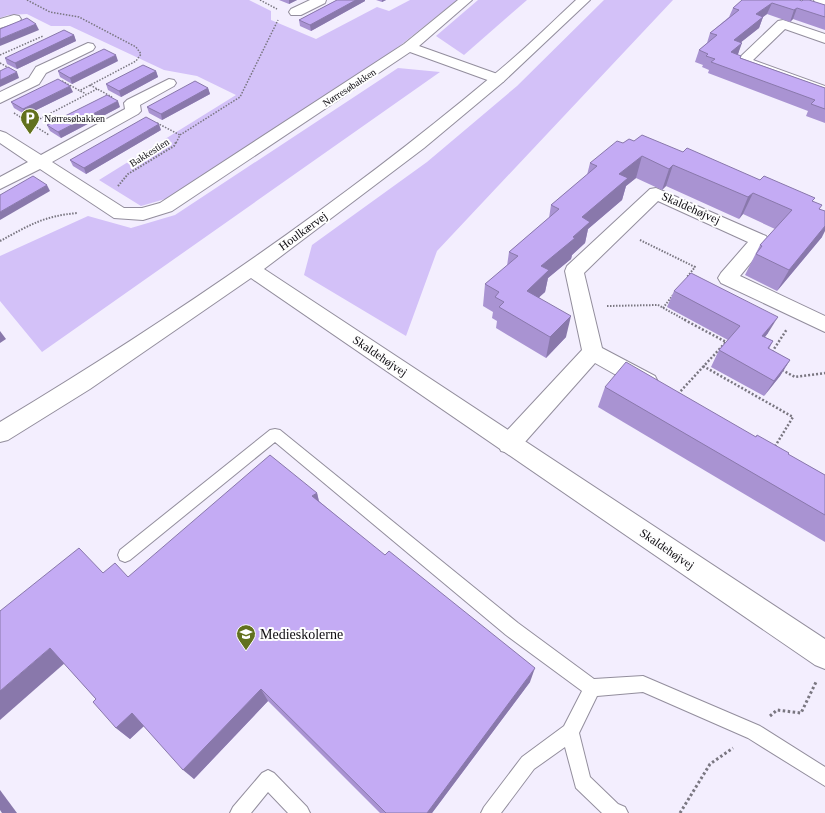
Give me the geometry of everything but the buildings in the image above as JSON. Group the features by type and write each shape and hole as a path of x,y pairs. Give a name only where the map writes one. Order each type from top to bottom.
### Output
{"street":[{"path":"296,12 320,0"},
{"name":"Nørresøbakken","path":"0,136 120,214 143,214 166,207 410,48 466,0"},
{"name":"Houlkærvej","path":"0,433 82,383 251,269 418,145 498,79 584,0"},
{"path":"820,0 825,1"},
{"path":"0,24 14,19"},
{"path":"825,38 782,24 743,61 825,91"},
{"path":"0,98 34,81 41,70 88,47"},
{"path":"410,48 498,79"},
{"path":"0,184 133,111 132,103 169,83"},
{"name":"Skaldehøjvej","path":"594,352 574,271 656,193 760,240 728,278 798,312 823,320"},
{"name":"Skaldehøjvej","path":"251,269 509,444 825,655"},
{"path":"509,444 594,352 674,398"}],"lane":[{"path":"125,555 276,434 512,629 592,688 643,684 754,732 825,777"},
{"path":"490,813 528,763 570,732 592,688"},
{"path":"570,732 582,782 612,810 619,813"},
{"path":"239,813 268,779 301,813"}],"path":[{"path":"27,0 50,12 79,17 136,47 140,54 136,61 79,90"},
{"path":"260,0 279,10"},
{"name":"Bakkestien","path":"0,241 39,220 56,215 74,214 88,210 101,203 112,194 128,174 174,146 180,135 240,97 280,17"},
{"path":"0,54 43,36"},
{"path":"31,124 96,89"},
{"path":"133,111 180,135"},
{"path":"12,112 68,147"},
{"path":"618,229 695,267 686,278"},
{"path":"663,308 677,290"},
{"path":"583,307 658,305 726,342 674,398"},
{"path":"770,356 798,312"},
{"path":"703,366 793,417 770,453"},
{"path":"777,368 795,377 825,373"}],"shaded area":[{"path":"0,0 249,0 271,11 271,20 316,39 377,7 389,11 410,0 457,0 397,48 172,197 141,206 99,180 236,95 197,76 164,70 70,26 51,26 27,14 8,15 0,18"},
{"path":"478,0 527,0 464,55 436,36"},
{"path":"604,0 673,0 437,251 406,336 304,275 312,245 427,162 517,86"},
{"path":"398,68 440,72 42,352 0,301 0,256 88,216 131,228 175,215"}],"place":[{"name":"Nørresøbakken","path":"30,135"},
{"name":"Medieskolerne","path":"246,651"}]}
